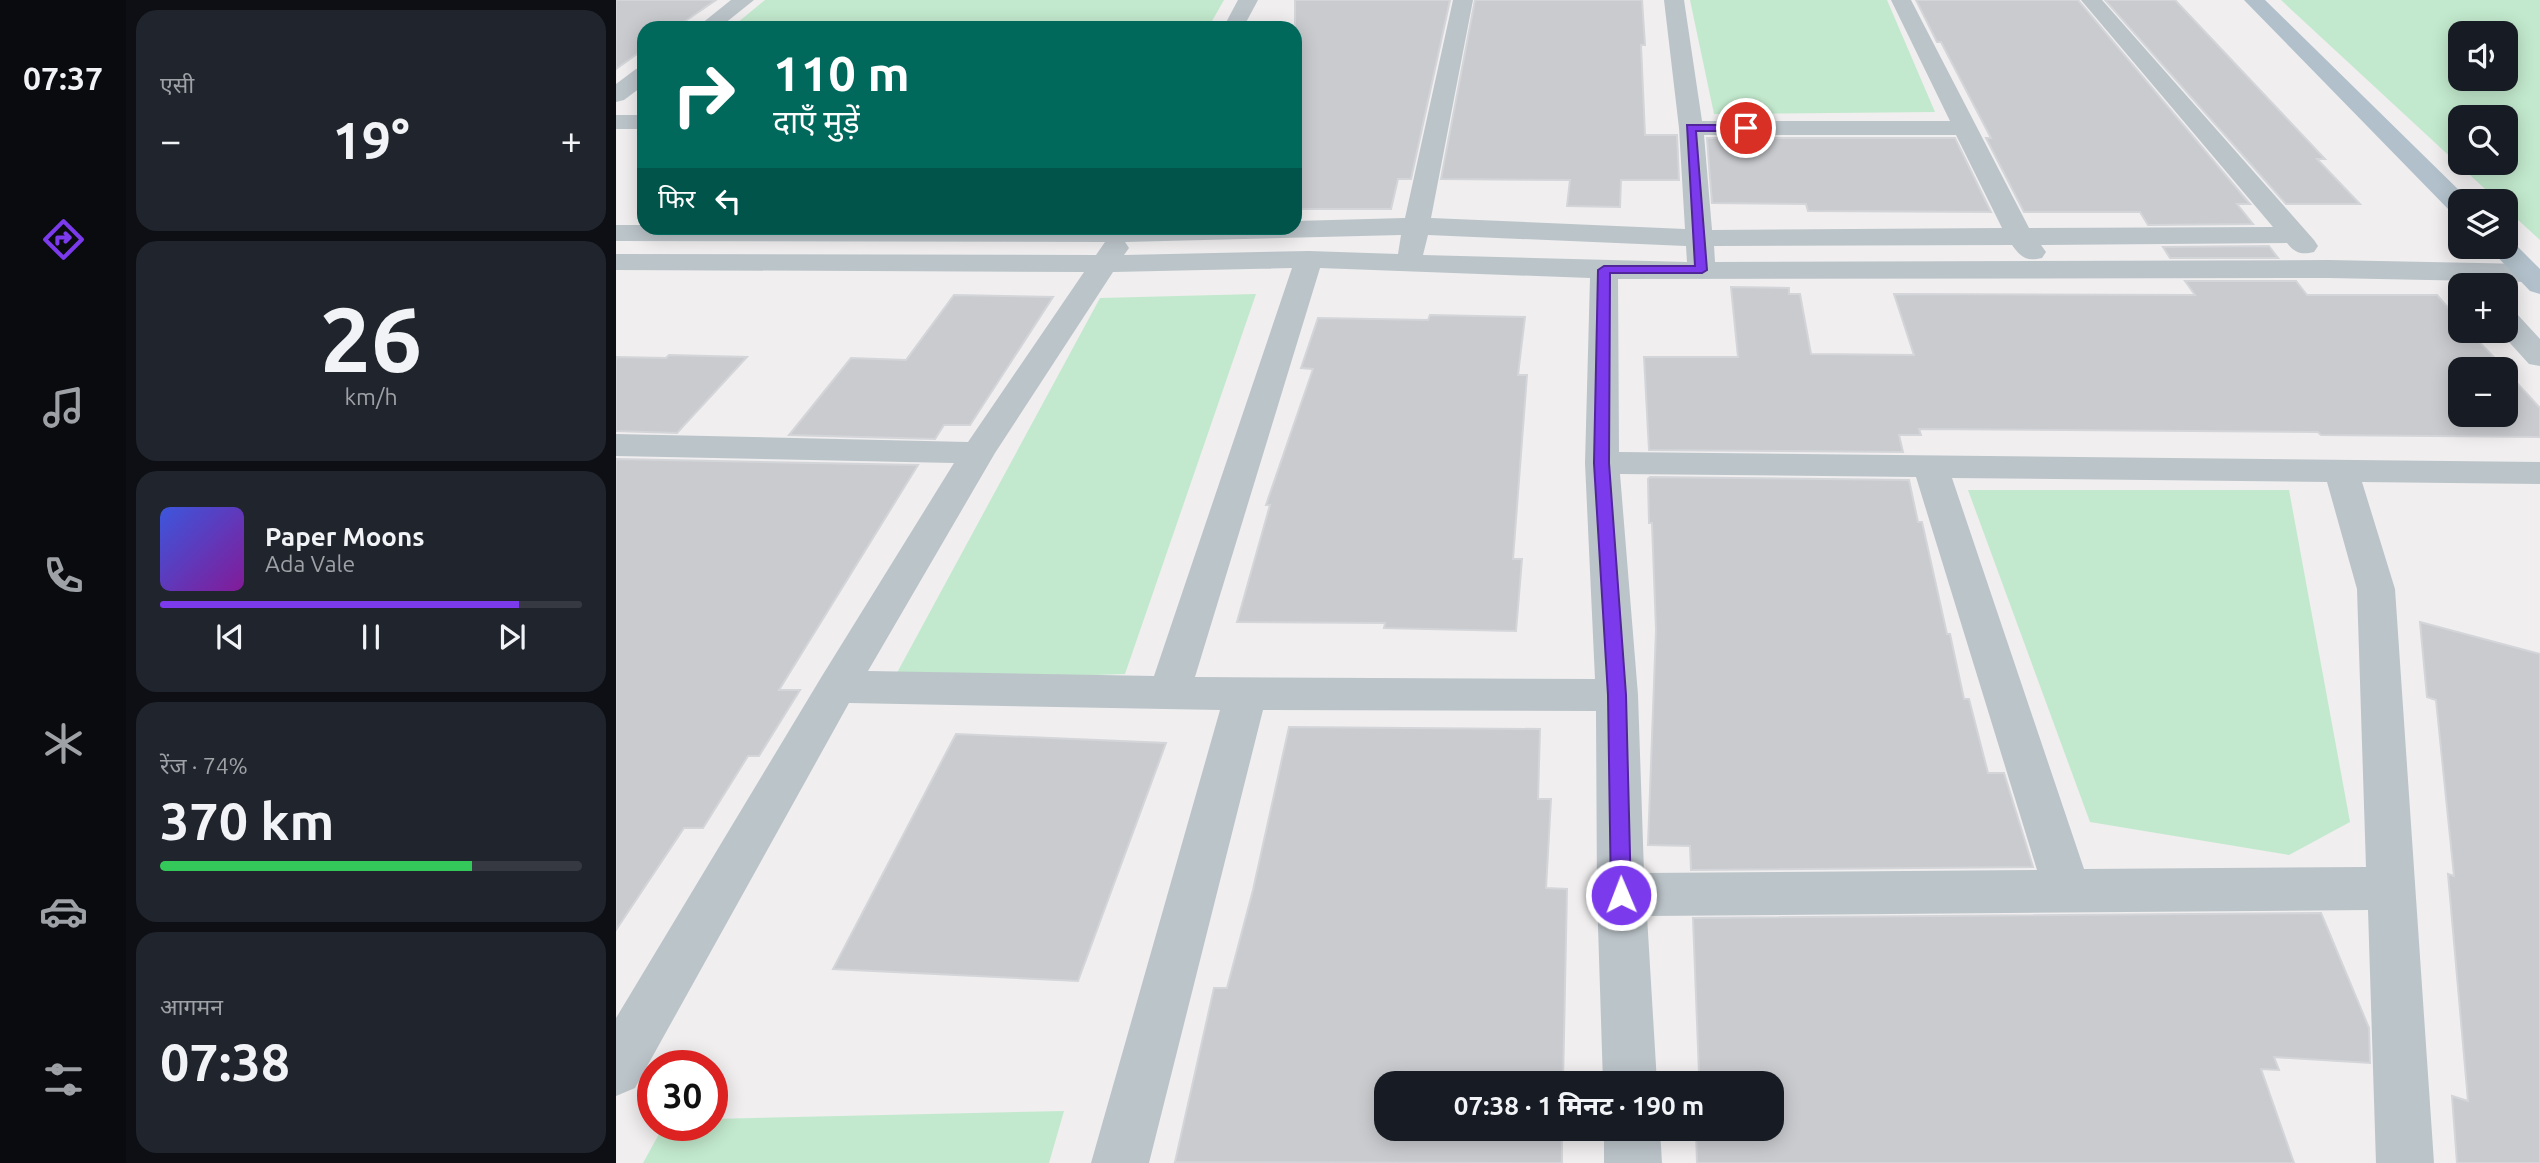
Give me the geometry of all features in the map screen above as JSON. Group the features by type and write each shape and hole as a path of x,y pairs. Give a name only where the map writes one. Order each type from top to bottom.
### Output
{"main road":[{"path":"2254,0 2448,194"},
{"path":"2514,259 2534,279"}],"street":[{"path":"716,21 744,0"},
{"path":"1237,21 1248,0"},
{"path":"1408,262 1463,0"},
{"path":"1674,0 1691,128 1702,270"},
{"path":"1901,0 2019,236 2048,271"},
{"path":"2091,0 2293,235 2329,269"},
{"path":"616,95 637,79"},
{"path":"616,122 637,122"},
{"path":"1691,128 1966,128"},
{"path":"1302,232 1417,226 1698,238 2293,235"},
{"path":"616,233 637,233"},
{"path":"728,235 1118,242 1309,258 1604,270 2329,269 2448,278"},
{"path":"616,262 1249,235"},
{"path":"616,1069 837,687 978,453 1118,242"},
{"path":"1169,693 1309,258"},
{"path":"1604,270 1602,463 1617,695 1621,895 1629,1071"},
{"path":"2518,333 2540,357"},
{"path":"619,448 978,453"},
{"path":"1602,463 2540,473"},
{"path":"1931,468 2067,890"},
{"path":"2340,471 2376,589 2405,1163"},
{"path":"837,687 1245,694 1617,695"},
{"path":"1120,1163 1245,694"},
{"path":"1621,895 2392,888"},
{"path":"1632,1141 1633,1163"}],"green space":[{"path":"765,0 1224,0 1212,21 740,21"},
{"path":"1690,0 1887,0 1935,112 1714,114"},
{"path":"2281,0 2540,0 2540,240 2518,220 2518,189 2485,189 2470,175 2518,175 2518,105 2448,105 2448,155"},
{"path":"1256,294 1125,674 892,682 1100,298"},
{"path":"1968,490 2289,490 2350,822 2289,855 2090,822"},
{"path":"1064,1111 1049,1163 643,1163 655,1141 728,1141 728,1119"}],"building":[{"path":"616,0 716,0 685,21 637,21 637,54 616,69"},
{"path":"1295,0 1450,0 1411,179 1398,179 1391,209 1302,209 1302,21 1295,21"},
{"path":"1475,0 1642,0 1645,135 1677,135 1679,180 1621,180 1620,207 1567,206 1570,180 1441,179"},
{"path":"1916,0 2078,0 2250,204 2237,204 2253,224 2148,225 2140,212 2024,212 1986,138 1991,138"},
{"path":"2105,0 2175,0 2325,159 2317,159 2360,204 2286,204"},
{"path":"1707,138 1955,138 1991,212 1808,211 1806,204 1712,203"},
{"path":"2269,246 2278,258 2170,258 2163,247"},
{"path":"2185,281 2296,281 2307,295 2437,295 2448,307 2448,343 2480,343 2494,357 2448,357 2448,427 2518,427 2518,384 2540,408 2540,437 2321,435 2318,432 1919,429 1921,435 1899,435 1903,452 1649,450 1644,357 1738,357 1731,287 1789,288 1789,294 1800,294 1811,354 1914,355 1894,294 2195,295"},
{"path":"954,295 1053,297 970,425 944,425 935,439 789,435 851,358 906,360"},
{"path":"1430,315 1525,317 1518,375 1527,375 1513,559 1522,559 1516,631 1384,628 1385,623 1237,622 1270,505 1266,505 1313,369 1301,368 1318,318 1428,320"},
{"path":"669,355 747,357 677,433 616,431 616,357 666,358"},
{"path":"616,459 918,465 779,690 800,690 759,756 748,756 703,828 684,828 616,930"},
{"path":"1650,477 1909,480 1918,522 1922,522 1964,699 1969,699 1988,773 2004,773 2033,867 1691,870 1690,846 1648,845 1656,630 1652,523 1649,523"},
{"path":"2420,622 2540,654 2540,1163 2457,1163 2452,1096 2468,1101 2448,874 2454,876 2436,700 2427,697"},
{"path":"1289,727 1540,729 1538,799 1551,799 1546,888 1567,889 1563,1071 1374,1071 1374,1141 1562,1141 1562,1163 1175,1162 1214,988 1227,988 1253,890"},
{"path":"956,734 1166,743 1078,981 833,969"},
{"path":"2321,913 2369,1028 2370,1063 2274,1057 2279,1070 2261,1069 2294,1163 1697,1163 1696,1141 1784,1141 1784,1071 1699,1071 1693,918"}],"route":[{"path":"1621,895 1617,695 1602,463 1604,270 1702,270 1691,128 1746,128"}]}
